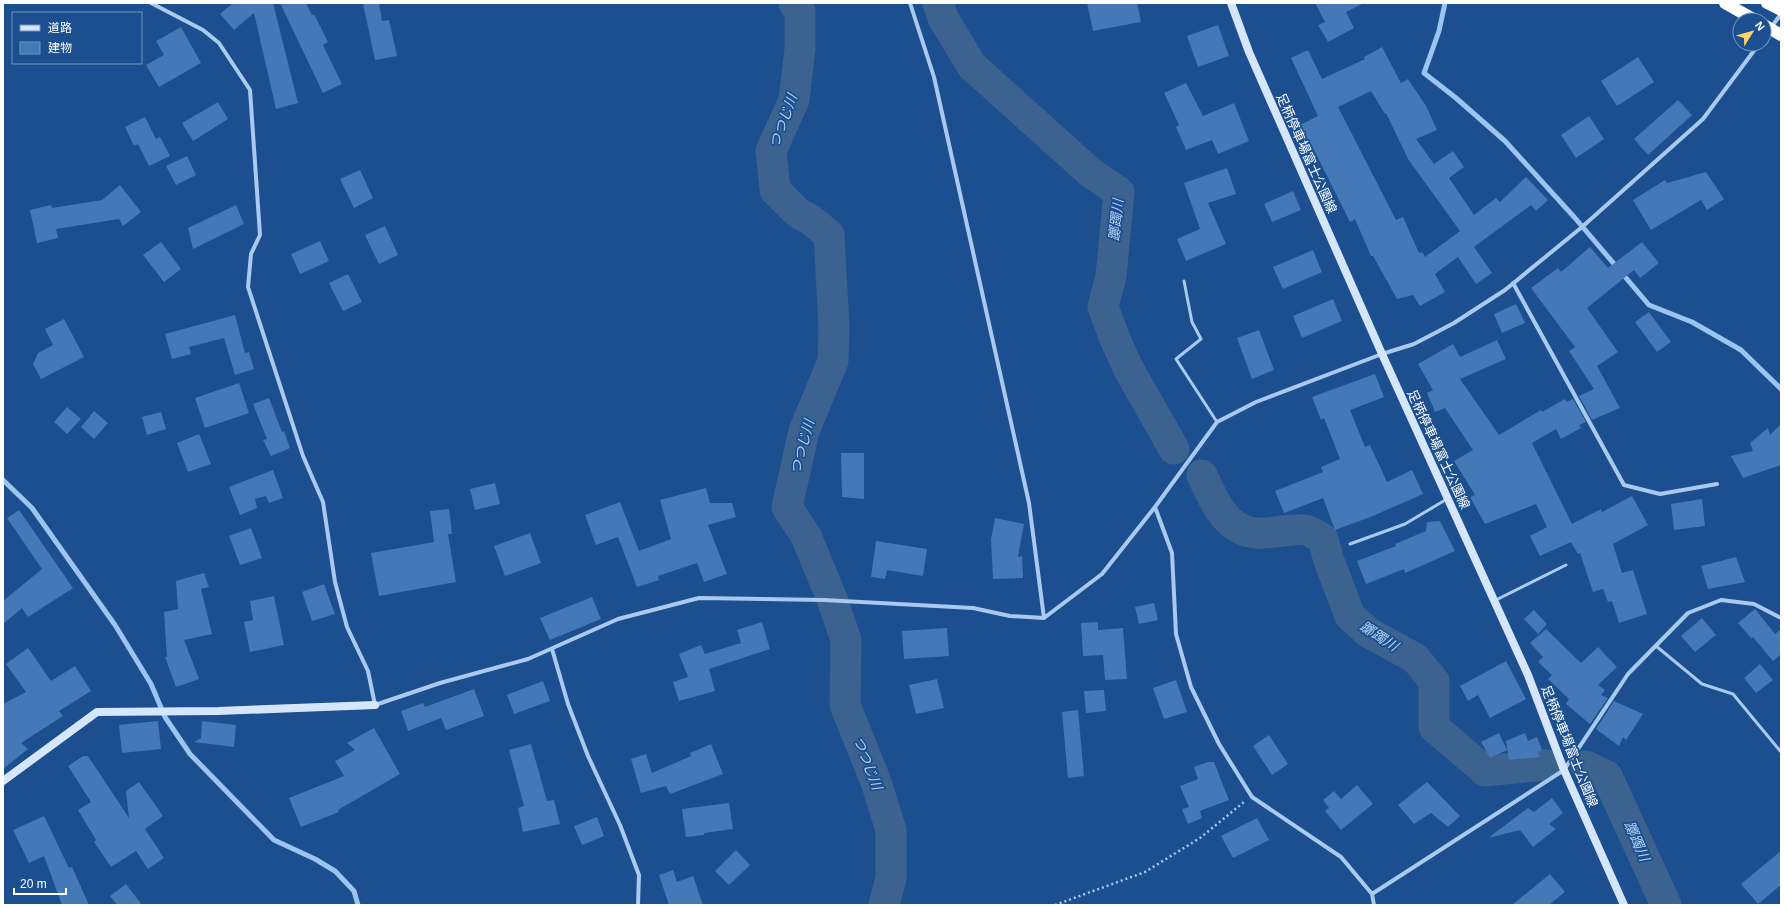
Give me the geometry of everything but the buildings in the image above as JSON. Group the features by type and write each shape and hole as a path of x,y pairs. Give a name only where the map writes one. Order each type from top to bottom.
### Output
{"highway":[{"path":"1725,3 1741,12"},
{"path":"1767,3 1781,10"}],"main road":[{"name":"足柄停車場富士公園線","path":"1231,3 1249,52 1382,354 1528,675 1564,770 1624,905"},
{"path":"3,781 97,712 218,711 375,705"}],"street":[{"path":"151,3 203,30 219,43 250,90 260,235 251,254 248,287 303,456 323,502 335,582 347,627 368,671 375,705 440,683 528,659 552,650 618,619 698,598 824,600 854,603 973,608 1010,616 1044,618 1102,574 1155,507 1217,422 1256,402 1382,354 1414,344 1454,323 1505,290 1592,219 1703,119 1753,52"},
{"path":"910,3 934,77 1028,503 1044,618"},
{"path":"1772,28 1781,14"},
{"path":"1513,283 1624,485 1660,494 1717,484"},
{"path":"1155,507 1172,553 1176,634 1191,688 1219,744 1252,797 1341,857 1372,894 1374,905"},
{"path":"1372,894 1564,770 1628,674 1688,613 1721,600 1754,604 1781,618"},
{"path":"552,650 568,704 582,741 639,875 638,905"}],"lane":[{"path":"1184,281 1192,322 1201,339 1176,359 1217,422"},
{"path":"1350,544 1405,524 1448,498"},
{"path":"1495,600 1566,565"},
{"path":"1656,646 1702,684 1734,694 1781,752"}],"path":[{"path":"1055,905 1146,872 1200,838 1228,814 1252,797"}],"waterway":[{"name":"つつじ川","path":"794,3 800,12 800,49 794,100 771,151 775,190 798,213 811,220 829,235 834,327 833,361 804,431 787,507 806,536 832,599 846,640 845,705 876,782 891,830 891,878 884,905"},
{"name":"躑躅川","path":"938,3 943,18 972,66 1091,173 1119,192 1111,276 1103,307 1128,368 1174,449"},
{"path":"1445,3 1439,31 1424,73 1456,98 1505,141 1575,218 1649,305 1692,322 1741,350 1781,389"},
{"name":"躑躅川","path":"1202,475 1221,512 1228,520 1245,531 1269,533 1304,530 1312,532 1323,539 1329,561 1350,616 1369,633 1415,658 1434,681 1434,727 1485,771 1546,765"},
{"path":"3,480 32,508 115,625 151,684 165,717 190,754 274,840 315,859 335,871 354,891 358,905"},
{"name":"躑躅川","path":"1586,766 1607,776 1666,905"}]}
